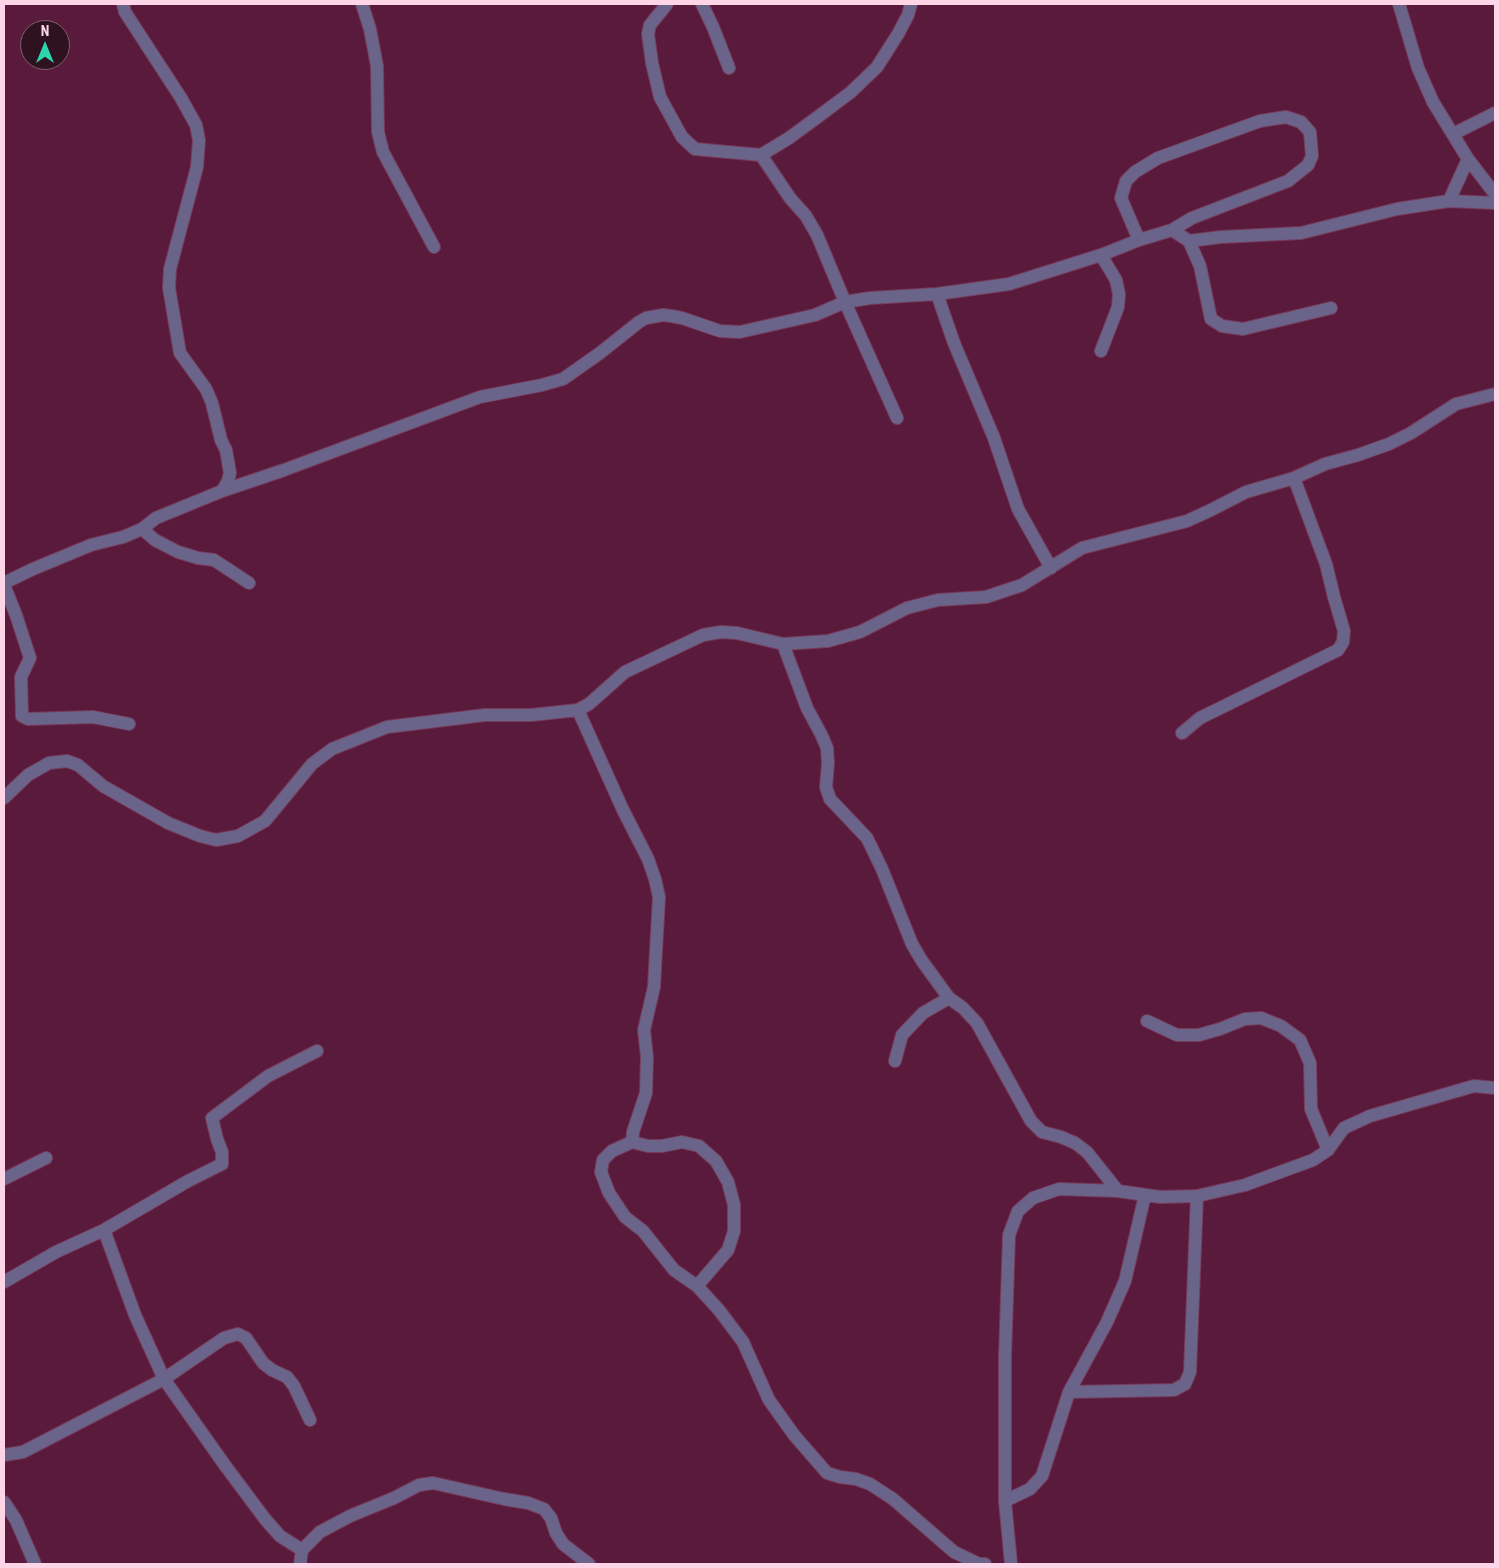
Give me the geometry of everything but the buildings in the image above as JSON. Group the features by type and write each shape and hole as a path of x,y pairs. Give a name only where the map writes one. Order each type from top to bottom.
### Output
{"street":[{"path":"123,4 125,12 181,98 196,125 199,140 197,167 170,269 169,288 180,353 206,388 212,403 221,440 226,450 230,474 222,491"},
{"path":"362,4 370,29 377,66 378,132 383,152 434,247"},
{"path":"667,4 650,25 648,34 660,97 682,137 695,149 761,155 789,138 851,92 877,67 901,28 912,4"},
{"path":"702,4 729,68"},
{"path":"1399,4 1418,68 1433,102 1468,159 1495,194"},
{"path":"1453,134 1495,113"},
{"path":"129,724 93,717 28,719 22,716 21,677 30,658 4,584 56,559 123,537 142,528 156,518 222,491 284,470 480,396 542,385 563,379 646,318 671,316 720,331 740,332 815,315 845,302 870,298 937,294 1009,284 1101,255 1139,240 1172,230 1192,218 1288,181 1308,165 1312,156 1310,132 1301,122 1286,117 1260,121 1158,158 1135,172 1126,181 1121,198 1139,240"},
{"path":"761,155 790,198 806,216 817,235 897,418"},
{"path":"1449,201 1468,159"},
{"path":"1189,241 1221,237 1301,233 1398,210 1449,201 1495,203"},
{"path":"1172,230 1189,241 1200,266 1211,319 1222,326 1243,329 1331,308"},
{"path":"1101,255 1116,280 1119,294 1118,307 1101,351"},
{"path":"937,294 954,343 994,438 1018,509 1051,568"},
{"path":"4,798 28,775 49,763 67,761 78,765 103,786 168,823 200,836 216,840 238,836 265,822 312,764 332,749 387,727 485,715 531,715 578,710 589,704 625,672 703,635 721,632 737,633 783,644 828,641 860,632 907,608 938,600 986,596 1022,585 1082,548 1187,521 1246,492 1294,478 1325,464 1389,444 1411,433 1456,404 1495,394"},
{"path":"1182,732 1200,718 1338,650 1343,642 1344,631 1326,564 1294,478"},
{"path":"142,528 155,540 178,552 198,558 214,560 248,583"},
{"path":"783,644 807,708 827,748 826,787 830,799 867,838 882,868 912,944 922,962 948,998 963,1008 976,1023 1031,1121 1042,1132 1068,1140 1087,1152 1118,1191"},
{"path":"578,710 622,810 648,859 659,897 654,987 644,1030 647,1057 646,1093 633,1132 632,1142"},
{"path":"895,1061 902,1036 922,1012 948,998"},
{"path":"1147,1021 1177,1035 1199,1036 1220,1030 1245,1019 1261,1018 1281,1026 1300,1040 1310,1063 1310,1109 1328,1150"},
{"path":"4,1282 56,1252 104,1230 188,1181 222,1164 222,1152 212,1118 268,1076 317,1051"},
{"path":"1011,1564 1006,1501 1006,1357 1009,1235 1018,1211 1034,1198 1060,1189 1118,1191 1160,1197 1197,1196 1245,1185 1313,1160 1328,1150 1344,1128 1370,1116 1474,1086 1495,1088"},
{"path":"697,1286 728,1250 734,1231 734,1205 728,1182 716,1160 699,1146 682,1142 662,1146 648,1146 632,1142 612,1150 603,1160 601,1172 609,1193 624,1217 644,1231 674,1270 697,1286 719,1310 743,1342 769,1400 794,1435 827,1473 870,1484 893,1499 954,1552 979,1564 985,1564"},
{"path":"4,1179 46,1158"},
{"path":"1006,1501 1030,1489 1042,1476 1069,1392 1107,1322 1125,1281 1145,1195"},
{"path":"1069,1392 1174,1390 1185,1384 1190,1372 1197,1196"},
{"path":"104,1230 135,1315 164,1379 265,1519 280,1536 302,1550"},
{"path":"4,1455 23,1452 164,1379 224,1338 238,1334 246,1338 262,1363 287,1377 294,1386 310,1420"},
{"path":"300,1564 302,1550 320,1532 350,1516 394,1498 419,1485 433,1483 528,1503 544,1509 551,1518 556,1533 563,1544 590,1564"},
{"path":"4,1502 16,1520 35,1564"}]}
